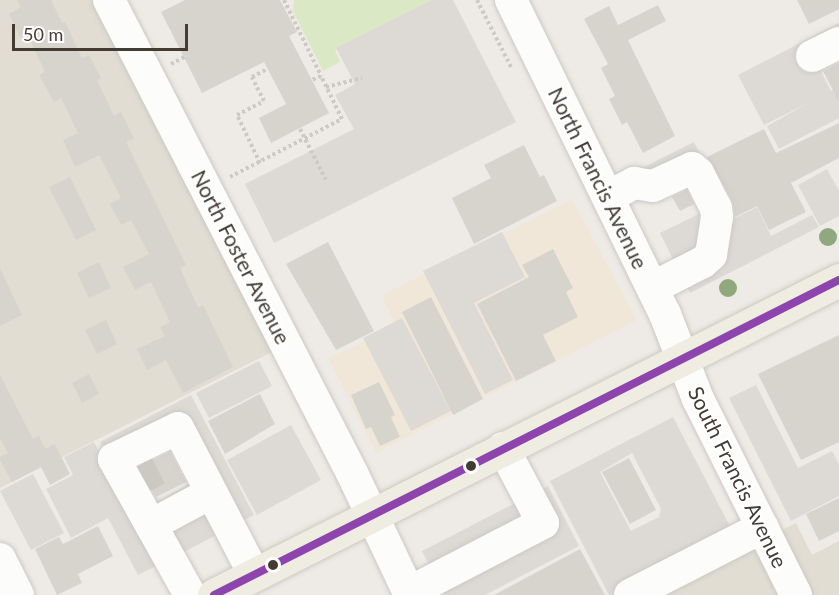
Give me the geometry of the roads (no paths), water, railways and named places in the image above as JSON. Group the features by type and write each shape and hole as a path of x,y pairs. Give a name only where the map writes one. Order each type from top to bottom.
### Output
{"main road":[{"path":"214,595 682,357 838,281"}],"street":[{"name":"North Foster Avenue","path":"109,0 346,462 409,594"},
{"name":"North Francis Avenue","path":"511,0 652,288 682,357"},
{"path":"608,197 634,183 653,186 692,168 698,173 716,208 717,217 711,255 703,262 652,288"},
{"name":"South Francis Avenue","path":"682,357 698,399 796,595"},
{"path":"190,595 157,513 114,459 133,457 178,428 254,574"},
{"path":"409,594 543,523 503,448"},
{"path":"157,513 211,493"},
{"path":"630,595 763,527"},
{"path":"0,559 18,595"}],"tunnel":[{"path":"136,462 154,498"}]}
